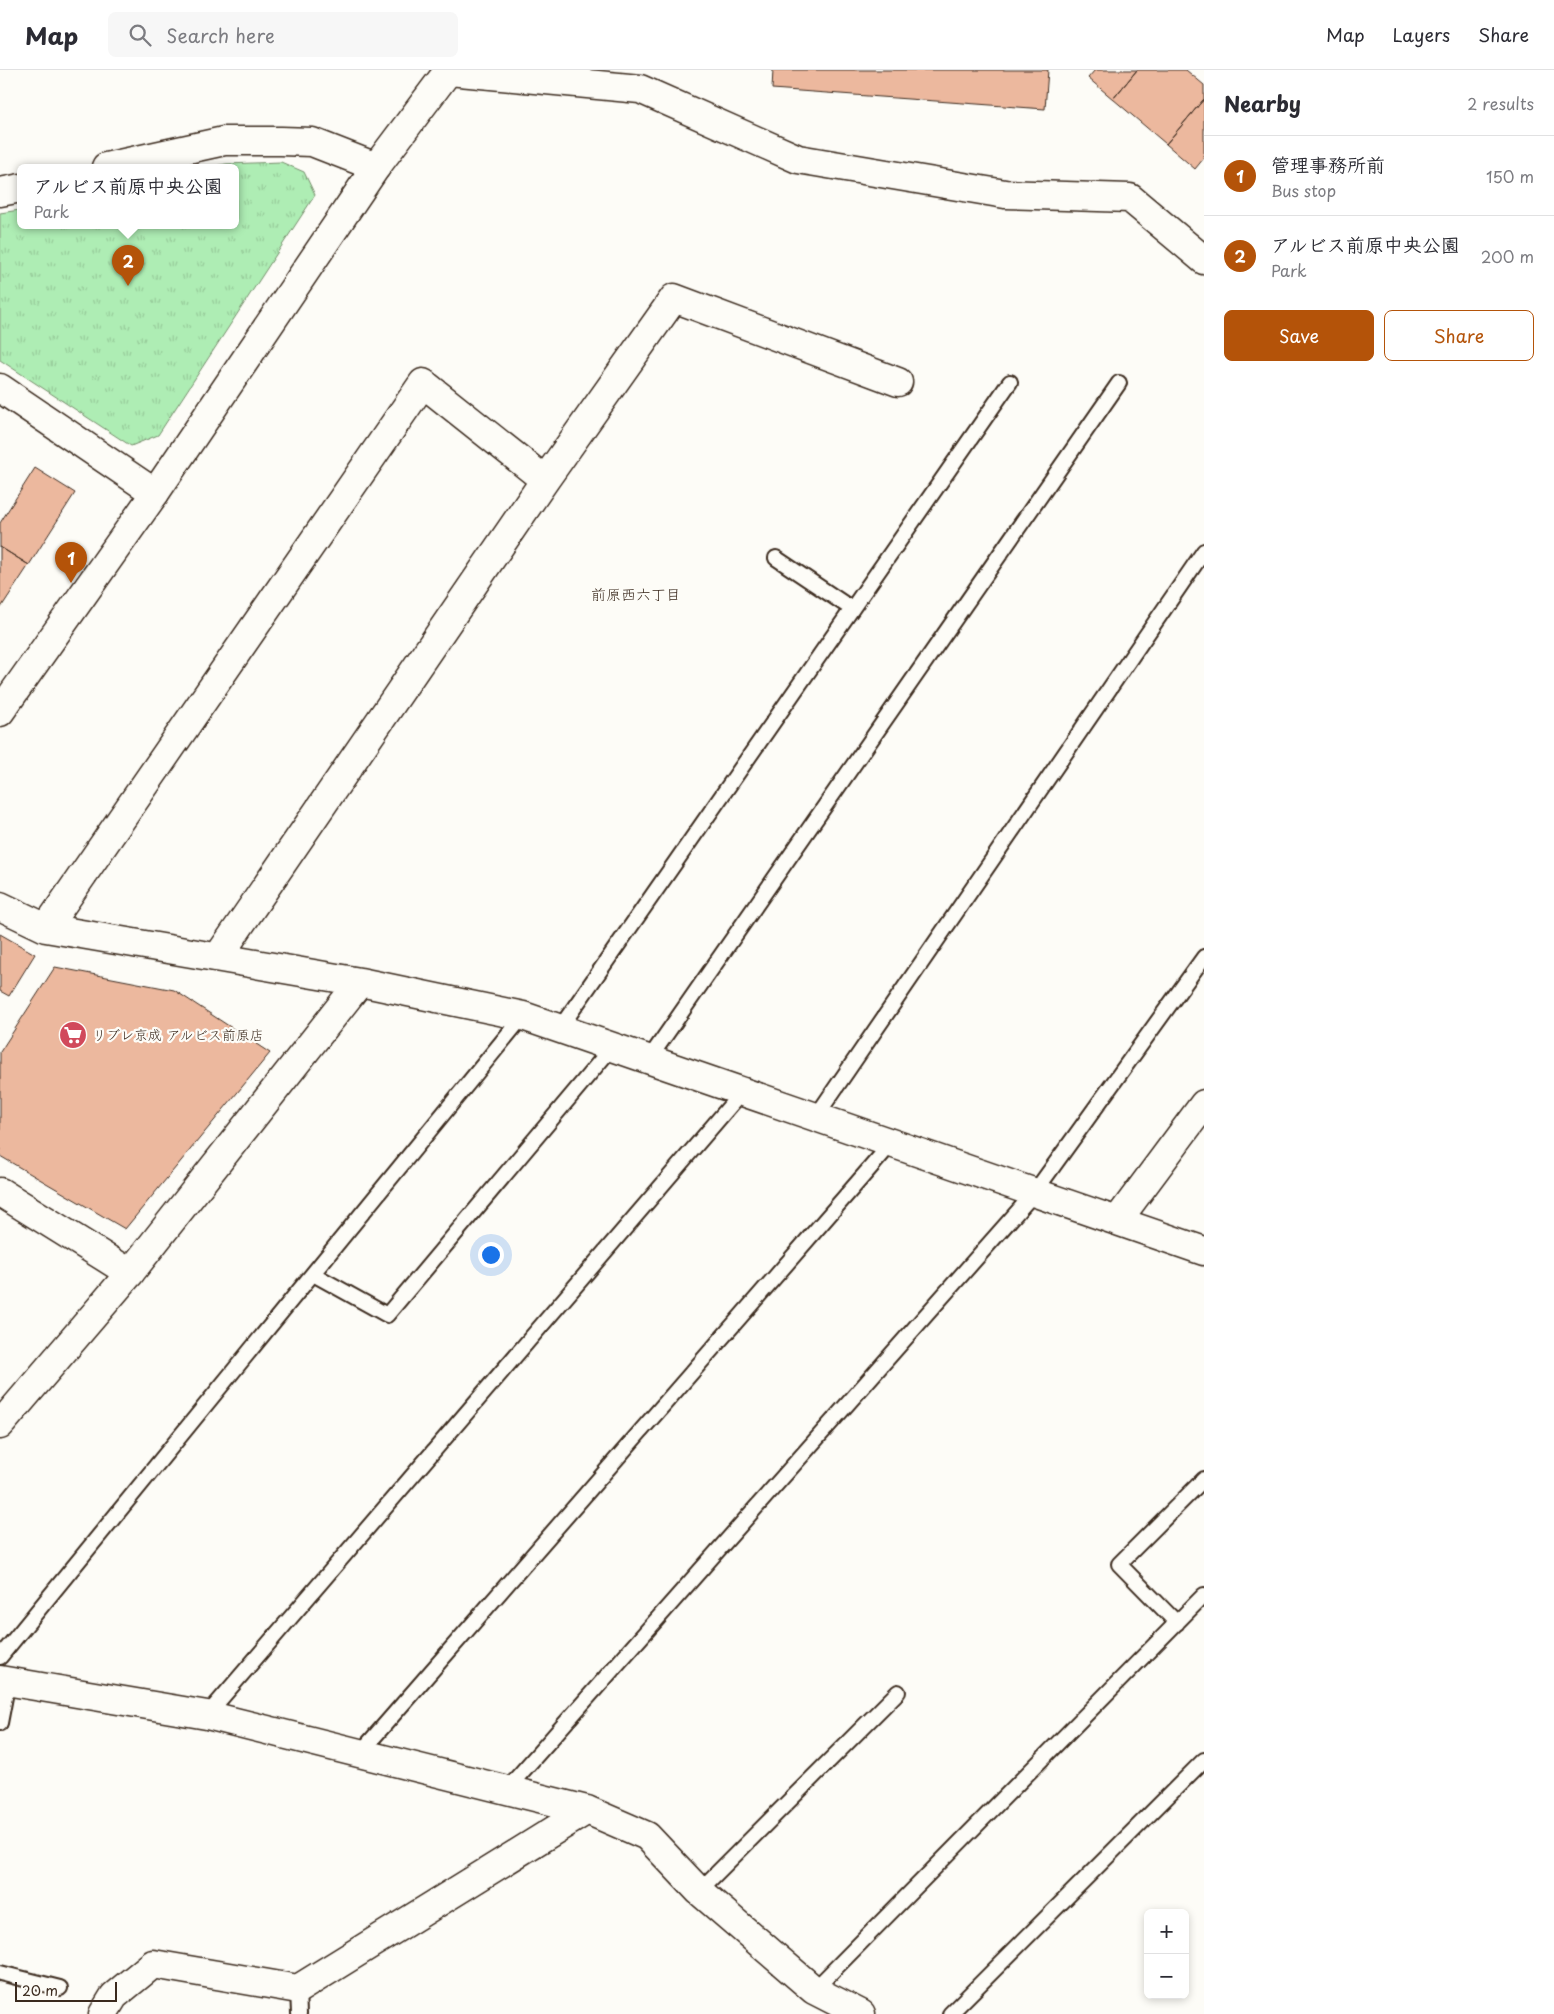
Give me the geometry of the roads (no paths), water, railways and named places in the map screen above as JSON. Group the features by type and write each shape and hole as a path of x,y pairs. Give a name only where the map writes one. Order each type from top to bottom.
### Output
{"street":[{"path":"0,712 155,493 376,168 449,70 640,89 798,159 1005,194 1130,198 1204,260"},
{"path":"120,164 224,141 281,141 312,142 376,168"},
{"path":"0,192 17,189"},
{"path":"218,957 545,480 674,298 898,382"},
{"path":"46,928 423,383 545,480"},
{"path":"0,388 155,493"},
{"path":"0,906 46,928 360,982 523,1016 1204,1251"},
{"path":"0,1425 130,1273 360,982"},
{"path":"1117,1221 1204,1104"},
{"path":"0,1192 130,1273"},
{"path":"3,1673 207,1716 587,1810 647,1836 699,1890 814,1990 860,2014"},
{"path":"103,2014 114,1996 153,1964 297,2007 587,1810"}],"lane":[{"path":"560,1028 1010,382"},
{"path":"649,1059 1119,383"},
{"path":"815,1118 1204,551"},
{"path":"776,558 852,610"},
{"path":"506,1790 1034,1193 1204,957"},
{"path":"0,1723 3,1673 313,1274 523,1016"},
{"path":"313,1274 387,1315 613,1046"},
{"path":"207,1716 742,1092"},
{"path":"360,1753 891,1144"},
{"path":"1177,1622 1119,1564 1204,1479"},
{"path":"814,1990 1204,1595"},
{"path":"699,1890 898,1692"},
{"path":"950,2014 1204,1760"},
{"path":"0,1974 60,1988"}],"place":[{"name":"アルビス前原中央公園","path":"128,286"},
{"name":"管理事務所前","path":"71,583"},
{"name":"リブレ京成 アルビス前原店","path":"73,1035"}],"district":[{"name":"前原西六丁目","path":"636,595"}]}
